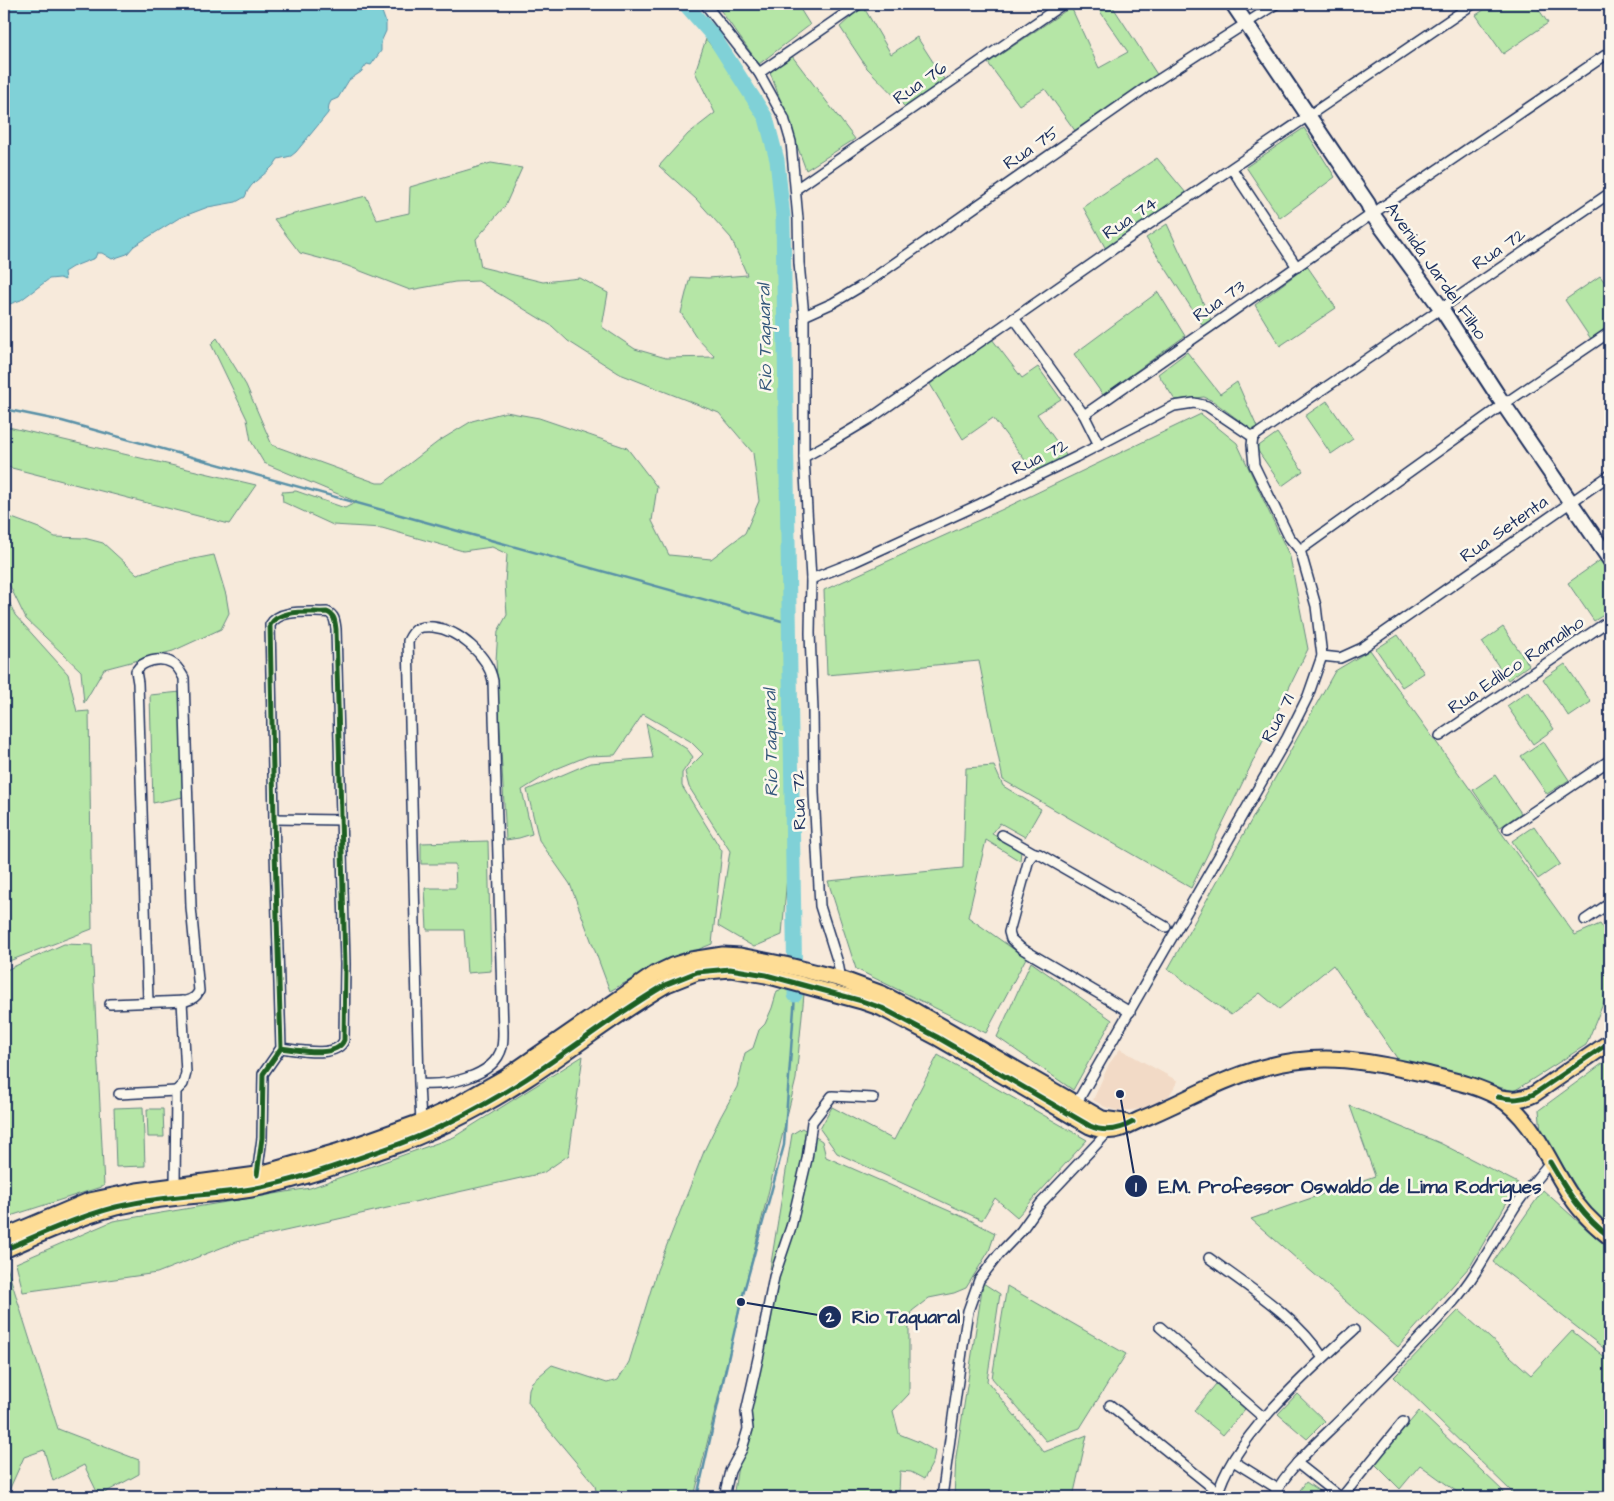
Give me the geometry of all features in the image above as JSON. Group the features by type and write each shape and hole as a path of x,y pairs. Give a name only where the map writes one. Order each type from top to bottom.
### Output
{"main road":[{"name":"Avenida Jardel Filho","path":"1233,4 1368,204 1372,214 1441,308 1610,560"},
{"path":"4,1237 89,1201 175,1185 257,1175 337,1152 421,1122 456,1106 506,1077 655,974 691,960 723,955 740,956 785,965 841,979 882,994 911,1008 1106,1120 1133,1122"},
{"path":"4,1250 71,1222 118,1207 139,1202 237,1191 267,1185 351,1160 424,1135 496,1098 655,991 687,975 709,970 742,970 862,1001 895,1014 1099,1130 1120,1129 1244,1073 1282,1063 1321,1058 1369,1062 1468,1085 1498,1097 1520,1099 1541,1090 1610,1042"},
{"path":"1532,1132 1530,1112 1541,1090"},
{"path":"1498,1097 1521,1116 1576,1204 1592,1222 1610,1237"}],"street":[{"path":"705,4 759,73 776,101 791,142 798,219 798,263 804,316 804,456 811,579"},
{"path":"759,73 859,4"},
{"name":"Rua 76","path":"796,189 1063,4"},
{"name":"Rua 75","path":"804,316 833,303 865,284 1144,89 1276,4"},
{"name":"Rua 74","path":"804,456 871,418 1014,318 1474,4"},
{"name":"Rua 73","path":"1084,415 1372,214 1610,52"},
{"path":"1232,169 1296,267"},
{"name":"Rua 72","path":"841,979 838,963 820,906 814,792 814,711 810,632 811,579 916,534 1099,445 1174,406 1186,404 1207,406 1253,436 1610,193"},
{"path":"1014,318 1084,415 1099,445"},
{"path":"1300,550 1504,404 1610,332"},
{"name":"Rua 71","path":"1076,1104 1287,738 1308,696 1322,656 1316,606 1300,550 1289,537 1254,465 1253,436"},
{"name":"Rua Setenta","path":"1322,656 1340,658 1362,648 1610,476"},
{"path":"257,1175 262,1138 263,1074 281,1048 270,625 274,619 285,614 327,612 333,616 336,629 345,964 344,1040 338,1049 325,1052 281,1048"},
{"name":"Rua Edilco Ramalho","path":"1440,736 1610,620"},
{"path":"419,1084 436,1085 452,1083 464,1080 487,1068 495,1062 502,1047 503,1032 492,672 478,654 455,633 443,629 421,627 412,632 408,641 419,1084 421,1122"},
{"path":"110,1004 182,1001 192,999 199,990 191,907 184,678 174,664 168,660 144,663 136,671 138,683 148,1001"},
{"path":"1508,829 1610,760"},
{"path":"274,818 341,820"},
{"path":"1002,835 1039,854 1166,927"},
{"path":"1034,853 1029,859 1009,932 1011,939 1021,948 1130,1012"},
{"path":"1585,920 1610,903"},
{"path":"175,1185 176,1091 182,1084 186,1073 182,1001"},
{"path":"120,1094 176,1091"},
{"path":"726,1497 730,1471 742,1449 748,1429 746,1412 774,1277 793,1219 812,1122 832,1096 873,1098"},
{"path":"942,1497 966,1321 979,1280 999,1254 1021,1231 1041,1203 1110,1130"},
{"path":"1233,1461 1276,1493 1297,1463 1388,1372 1454,1301 1491,1248 1513,1209 1550,1162"},
{"path":"1209,1258 1306,1334 1323,1358"},
{"path":"1160,1327 1264,1418"},
{"path":"1110,1405 1218,1495 1233,1461 1264,1418 1323,1358 1354,1330"},
{"path":"1297,1463 1341,1497 1403,1422"}],"shaded area":[{"path":"1120,1049 1178,1081 1169,1096 1142,1109 1118,1111 1105,1107 1093,1100 1109,1064"}],"green space":[{"path":"716,4 797,4 810,25 759,64"},
{"path":"1095,4 1111,4 1158,76 1076,132 1045,89 1019,105 988,63 1071,7 1099,68 1128,52"},
{"path":"1493,4 1535,4 1548,23 1503,54 1476,15"},
{"path":"863,6 891,54 917,37 944,79 906,108 867,68 840,27"},
{"path":"706,39 728,67 761,121 775,162 791,577 792,649 787,745 790,841 782,935 754,947 718,926 730,851 689,787 685,772 703,754 690,741 643,714 615,755 588,756 556,769 522,790 532,834 506,840 496,660 498,631 507,615 505,583 507,554 492,547 463,551 382,528 333,525 283,502 282,492 296,491 345,508 357,502 264,463 251,441 247,419 211,344 217,338 246,385 272,445 377,483 384,483 439,441 472,421 506,412 539,418 627,448 657,487 652,521 669,555 711,559 745,533 759,501 753,453 719,413 620,374 568,341 552,326 478,281 455,282 410,290 345,265 300,253 274,219 366,196 377,220 409,213 410,187 491,163 522,168 505,206 476,239 481,267 543,282 580,278 608,293 602,327 635,349 666,358 715,357 697,338 681,313 690,277 708,278 747,275 731,238 696,199 659,166 688,134 715,113 695,72"},
{"path":"792,56 855,139 806,170 770,72"},
{"path":"1304,128 1335,177 1280,218 1246,167"},
{"path":"1157,158 1186,193 1106,249 1083,207"},
{"path":"1167,224 1211,320 1203,326 1146,238"},
{"path":"1307,266 1336,308 1280,346 1255,305"},
{"path":"1600,276 1610,289 1610,325 1591,339 1565,300"},
{"path":"1158,292 1185,336 1103,395 1074,354"},
{"path":"992,339 1022,378 1038,367 1061,399 1037,414 1068,458 1034,472 993,418 963,439 930,384"},
{"path":"1187,352 1220,394 1237,382 1257,427 1252,430 1213,401 1204,397 1175,400 1158,374"},
{"path":"1327,401 1353,439 1331,454 1305,416"},
{"path":"1201,414 1237,443 1290,557 1308,649 1191,888 1003,780 979,661 827,675 824,590 1001,510"},
{"path":"4,426 256,485 229,524 4,466"},
{"path":"1277,433 1303,471 1282,486 1256,448"},
{"path":"4,515 39,528 55,537 84,538 103,543 137,574 173,563 214,555 226,595 229,613 221,629 173,651 104,669 84,703 81,671 26,619 4,574"},
{"path":"1602,559 1610,571 1610,611 1594,621 1568,583"},
{"path":"4,590 15,615 68,674 77,712 89,711 92,929 4,963"},
{"path":"1503,627 1529,665 1508,680 1482,642"},
{"path":"1398,635 1424,673 1402,687 1376,649"},
{"path":"1370,650 1575,935 1600,924 1610,938 1610,987 1586,1045 1514,1091 1399,1061 1333,965 1279,1009 1260,993 1231,1015 1168,969 1335,671"},
{"path":"1565,664 1591,702 1569,717 1543,679"},
{"path":"1528,691 1554,729 1533,744 1507,706"},
{"path":"181,692 183,797 153,803 150,695"},
{"path":"646,723 687,749 693,757 682,773 682,786 722,851 712,944 652,968 610,991 570,884 539,840 527,790 590,763 653,758"},
{"path":"1543,741 1569,780 1547,794 1521,756"},
{"path":"994,766 1003,786 1041,809 1025,837 1000,823 992,834 1021,850 1020,861 986,840 968,917 1026,958 986,1033 856,969 828,881 963,868 966,768"},
{"path":"1495,775 1521,813 1499,828 1473,790"},
{"path":"1534,826 1560,864 1538,879 1512,841"},
{"path":"488,841 491,971 467,973 464,930 427,930 425,888 456,888 455,864 421,864 421,843"},
{"path":"64,944 92,945 104,1186 4,1218 4,971"},
{"path":"1031,962 1112,1020 1073,1090 997,1037"},
{"path":"783,989 804,994 796,1079 694,1497 597,1497 595,1485 528,1402 529,1389 532,1382 552,1365 607,1383 618,1380 629,1362 657,1270 705,1149 737,1087 745,1053 753,1048 759,1030 765,1024 772,1008 777,991"},
{"path":"938,1055 1087,1140 1017,1217 995,1198 982,1220 837,1153 820,1129 832,1107 894,1140"},
{"path":"583,1056 569,1155 543,1173 236,1242 157,1273 23,1292 16,1263 113,1221 310,1188 454,1137"},
{"path":"1610,1058 1610,1226 1592,1212 1541,1131 1539,1110"},
{"path":"1350,1106 1440,1143 1518,1183 1471,1265 1398,1347 1251,1219 1375,1176"},
{"path":"143,1107 145,1166 116,1167 114,1108"},
{"path":"147,1109 163,1109 164,1137 148,1137"},
{"path":"802,1128 822,1141 826,1157 970,1220 995,1233 989,1251 966,1288 954,1293 929,1298 912,1311 909,1327 909,1394 893,1411 899,1434 935,1451 933,1462 924,1479 911,1472 900,1471 899,1493 907,1497 733,1497 792,1134"},
{"path":"1543,1190 1610,1250 1610,1353 1493,1262"},
{"path":"6,1264 58,1429 139,1460 139,1474 99,1496 84,1465 53,1481 44,1450 24,1457 6,1497 4,1497 4,1265"},
{"path":"983,1283 1000,1294 987,1381 1044,1452 1087,1435 1073,1497 954,1497 956,1457"},
{"path":"1007,1286 1126,1354 1080,1428 1046,1441 992,1378"},
{"path":"1459,1310 1531,1375 1572,1331 1610,1361 1610,1497 1594,1497 1588,1489 1574,1497 1508,1497 1512,1492 1394,1377"},
{"path":"1216,1384 1245,1409 1223,1435 1194,1411"},
{"path":"1297,1394 1325,1421 1307,1439 1278,1414"},
{"path":"1419,1411 1504,1492 1500,1497 1464,1497 1420,1465 1400,1489 1375,1464"},
{"path":"1306,1482 1328,1497 1295,1497"}],"water":[{"path":"4,4 357,4 381,9 386,23 386,31 381,42 381,51 371,65 367,64 361,72 349,80 338,98 331,101 328,113 296,152 291,156 278,159 251,186 245,197 236,202 208,207 179,218 134,246 127,254 112,259 102,253 97,253 95,258 64,272 65,280 60,278 49,279 21,300 4,306"}],"waterway":[{"name":"Rio Taquaral","path":"685,4 714,37 766,118 777,160 783,217 795,995"},
{"path":"4,409 62,421 789,623"},
{"name":"Rio Taquaral","path":"697,1497 741,1302 784,1145 795,995"}],"cycle path":[{"path":"257,1175 262,1138 263,1074 281,1048 270,625 281,616 296,612 327,612 333,617 336,629 345,964 344,1040 340,1046 333,1050 316,1052 281,1048"},
{"path":"4,1250 73,1221 116,1207 166,1198 268,1186 318,1172 404,1142 440,1127 492,1100 649,995 667,984 697,972 730,969 766,975 862,1001 882,1008 937,1037 1090,1126 1112,1130 1133,1122"},
{"path":"1498,1097 1517,1099 1534,1094 1610,1042"},
{"path":"1550,1162 1569,1193 1584,1212 1610,1237"}],"place":[{"name":"E.M. Professor Oswaldo de Lima Rodrigues","path":"1120,1094"},
{"name":"Rio Taquaral","path":"741,1302"}]}
